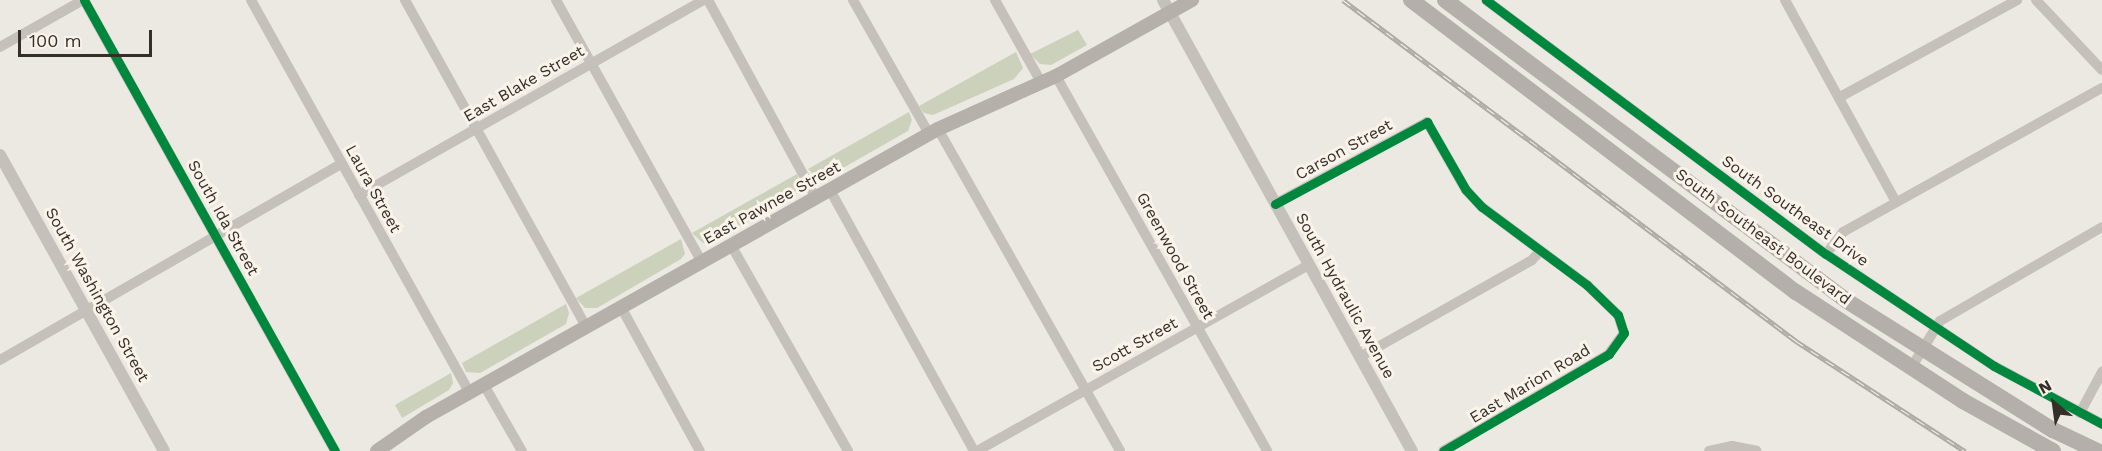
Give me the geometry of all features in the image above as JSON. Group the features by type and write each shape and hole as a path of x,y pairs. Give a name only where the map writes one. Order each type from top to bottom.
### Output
{"main road":[{"name":"East Pawnee Street","path":"376,451 470,393 933,131 1056,76 1192,0"},
{"name":"South Southeast Boulevard","path":"1411,0 1796,292 1911,368 2053,451"},
{"name":"South Southeast Boulevard","path":"1445,0 1780,253 1922,350 2053,430 2097,451"}],"street":[{"path":"0,47 83,0"},
{"name":"South Ida Street","path":"83,0 335,451"},
{"name":"Laura Street","path":"251,0 470,393"},
{"path":"405,0 586,327"},
{"path":"556,0 701,261"},
{"path":"706,0 816,198"},
{"name":"East Blake Street","path":"359,195 706,0"},
{"path":"853,0 933,131 1120,451"},
{"path":"995,0 1041,82"},
{"name":"South Hydraulic Avenue","path":"1163,0 1412,451"},
{"name":"South Southeast Drive","path":"1486,0 1826,254 1994,366 2102,424"},
{"path":"1785,0 1896,202"},
{"path":"1840,98 2017,0"},
{"path":"2036,0 2102,70"},
{"name":"Greenwood Street","path":"1056,76 1267,451"},
{"path":"1826,254 1843,232 2102,88"},
{"name":"Carson Street","path":"1275,204 1427,122 1466,190 1482,207 1540,251"},
{"name":"South Washington Street","path":"0,155 164,451"},
{"path":"0,360 341,164"},
{"path":"830,189 975,451"},
{"path":"1911,368 1937,326 1996,285 2102,227"},
{"path":"731,245 848,451"},
{"path":"1360,357 1532,260 1540,251"},
{"name":"East Marion Road","path":"1443,451 1584,371 1609,354 1624,333 1618,315 1587,285 1540,251"},
{"name":"Scott Street","path":"975,451 1309,265"},
{"path":"621,307 700,451"},
{"path":"2080,413 2102,372"},
{"path":"484,385 522,451"},
{"path":"1709,451 1732,446 1757,451"}],"green space":[{"path":"1078,30 1087,45 1051,65 1040,64 1030,54"},
{"path":"1016,52 1023,68 1014,79 933,115 924,113 919,106"},
{"path":"909,112 912,120 908,131 827,177 817,178 808,169"},
{"path":"797,174 802,187 799,193 713,241 703,243 692,233"},
{"path":"681,239 685,254 681,259 597,308 585,308 576,298"},
{"path":"566,304 569,313 566,324 480,373 466,372 462,363"},
{"path":"451,373 453,383 449,390 402,418 395,405"}],"railway":[{"path":"1343,0 1796,341 1965,451"}],"cycle path":[{"path":"84,0 335,451"},
{"path":"1486,0 1826,254 1994,366 2102,424"},
{"path":"1275,204 1427,122 1466,190 1482,207 1587,285 1618,315 1624,333 1609,354 1443,451"}]}
